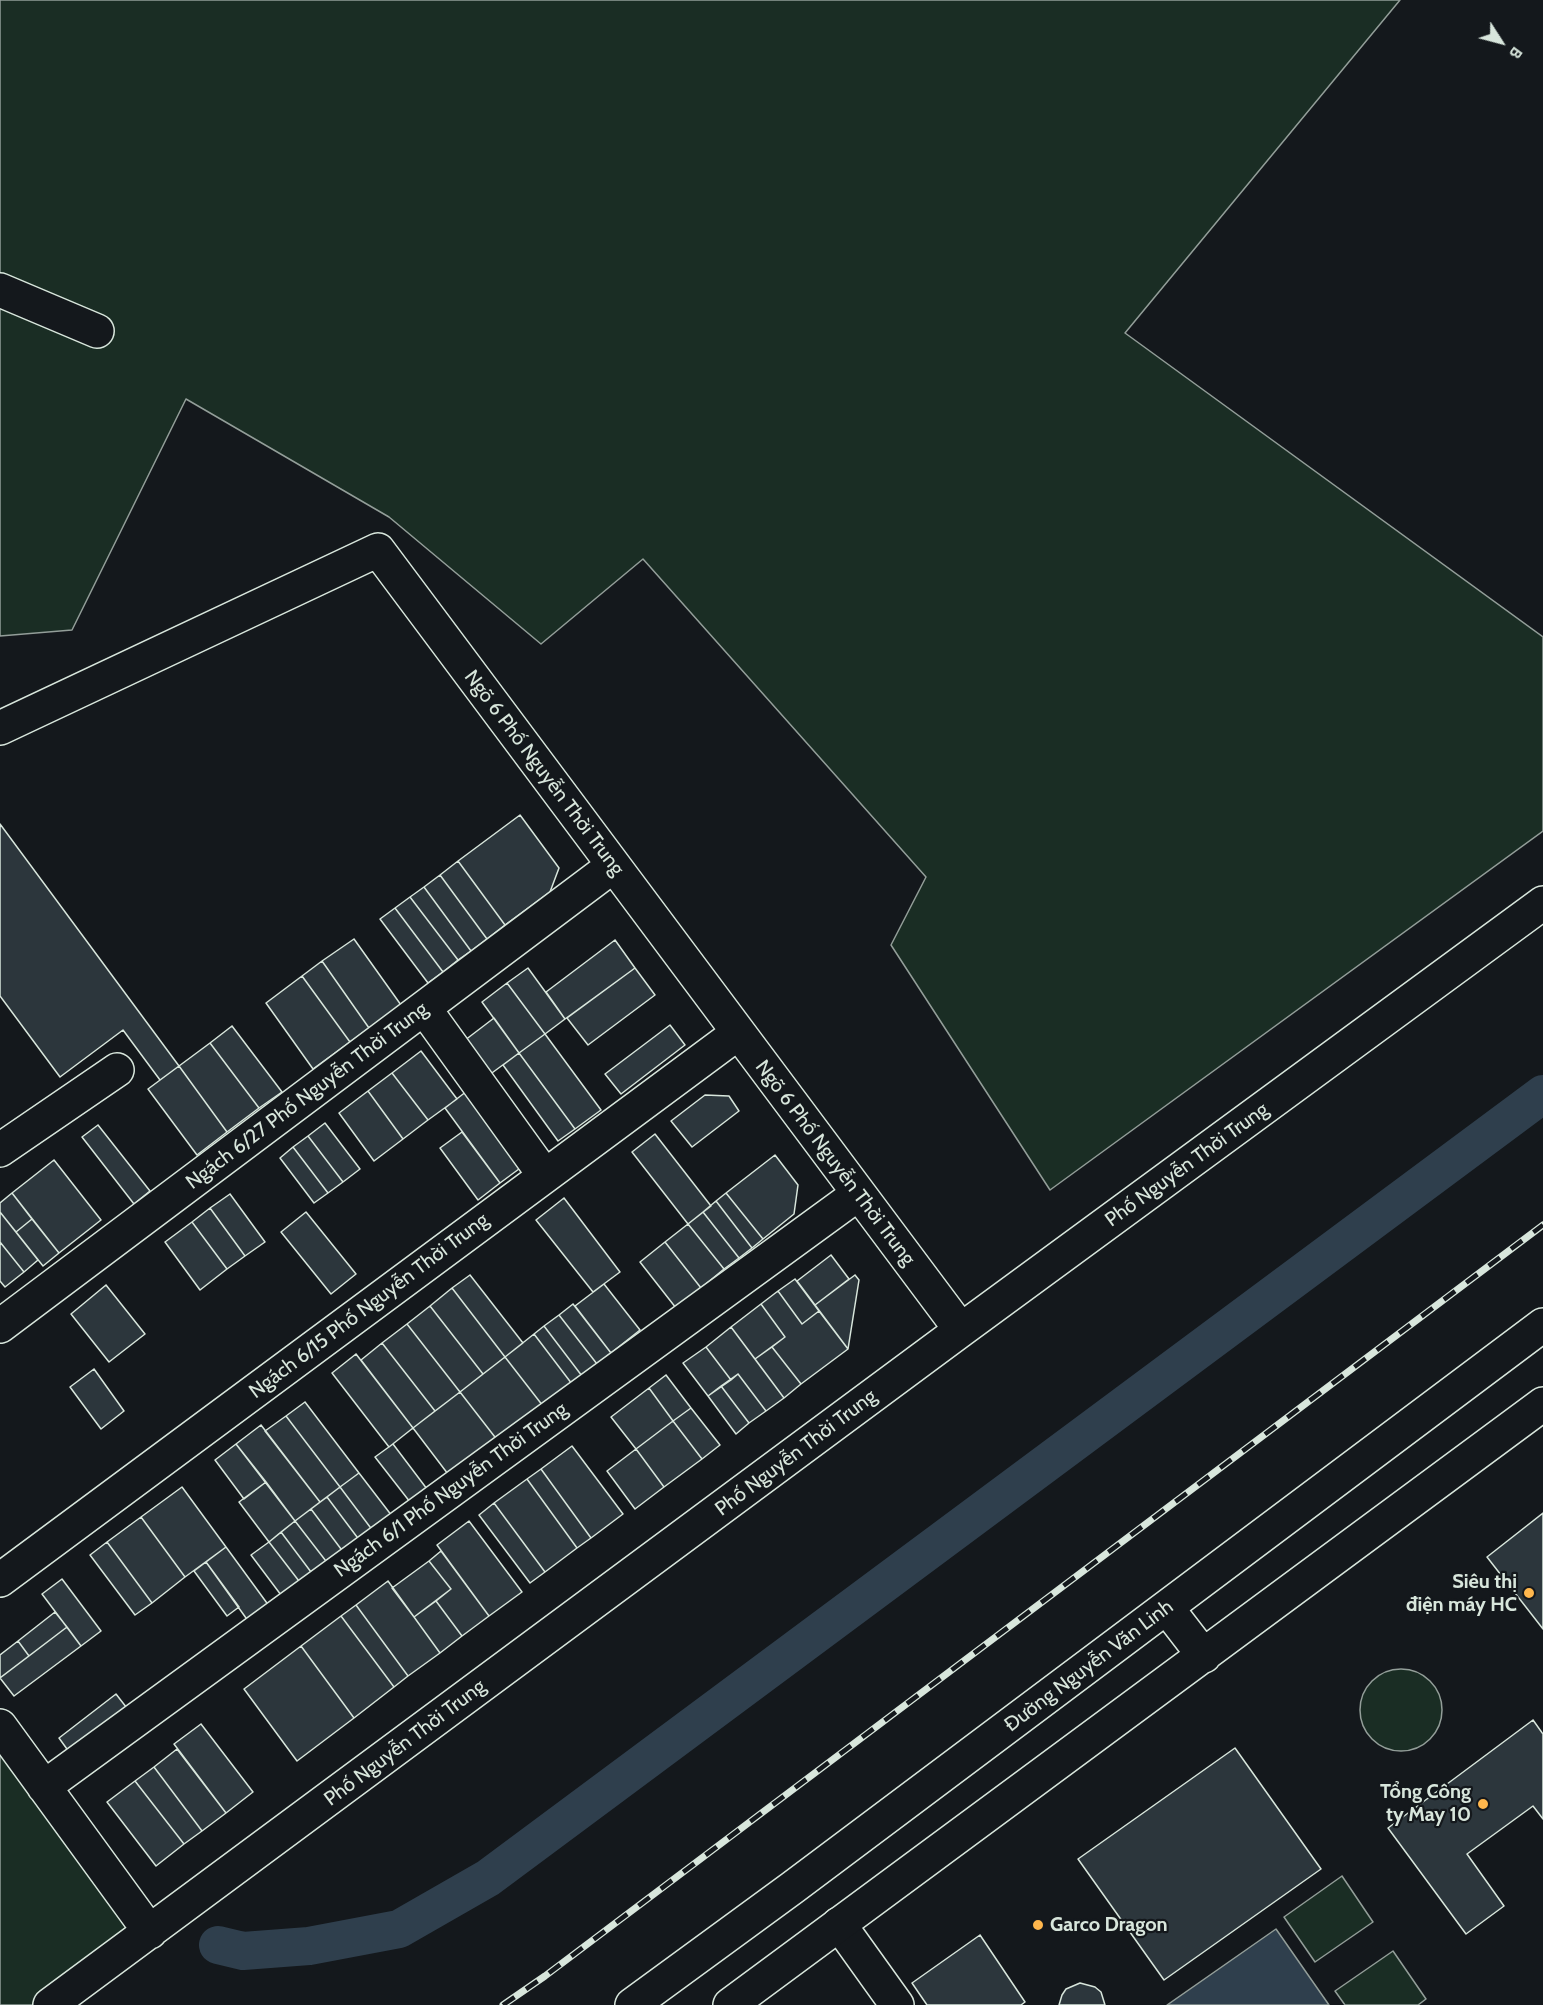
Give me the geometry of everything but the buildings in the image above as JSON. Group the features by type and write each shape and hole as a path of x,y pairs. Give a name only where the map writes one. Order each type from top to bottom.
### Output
{"main road":[{"path":"0,290 97,332"},
{"name":"Ngõ 6 Phố Nguyễn Thời Trung","path":"0,729 378,550 961,1330"},
{"name":"Ngách 6/27 Phố Nguyễn Thời Trung","path":"0,1326 613,866"},
{"name":"Phố Nguyễn Thời Trung","path":"50,2005 961,1330 1543,903"},
{"path":"424,1008 545,1176"},
{"name":"Ngách 6/15 Phố Nguyễn Thời Trung","path":"0,1580 738,1033"},
{"path":"0,1150 117,1070"},
{"name":"Ngách 6/1 Phố Nguyễn Thời Trung","path":"44,1787 858,1194"},
{"name":"Đường Nguyễn Văn Linh","path":"632,2005 792,1888 1543,1325"},
{"path":"730,2005 1543,1404"},
{"path":"1167,1608 1204,1656"},
{"path":"0,1726 150,1932"},
{"path":"839,1924 897,2005"}],"green space":[{"path":"0,0 1400,0 1125,333 1543,637 1543,831 1050,1190 891,945 926,877 643,559 541,644 389,517 186,399 72,630 0,636"},
{"path":"1401,1669 1417,1672 1430,1681 1439,1694 1442,1710 1439,1726 1430,1739 1417,1748 1401,1751 1385,1748 1372,1739 1363,1726 1360,1710 1363,1694 1372,1681 1385,1672"},
{"path":"0,1726 150,1932 50,2005 0,2005"},
{"path":"1342,1876 1373,1922 1315,1962 1284,1917"},
{"path":"1393,1951 1426,1999 1418,2005 1345,2005 1335,1991"}],"water":[{"path":"1276,1929 1329,2005 1167,2005"}],"waterway":[{"path":"218,1945 243,1951 309,1946 399,1929 488,1878 1543,1094"}],"railway":[{"path":"503,2005 545,1976 1543,1225"}],"place":[{"name":"Siêu thị điện máy HC","path":"1529,1593"},
{"name":"Tổng Công ty May 10","path":"1483,1804"},
{"name":"Garco Dragon","path":"1038,1925"}]}
